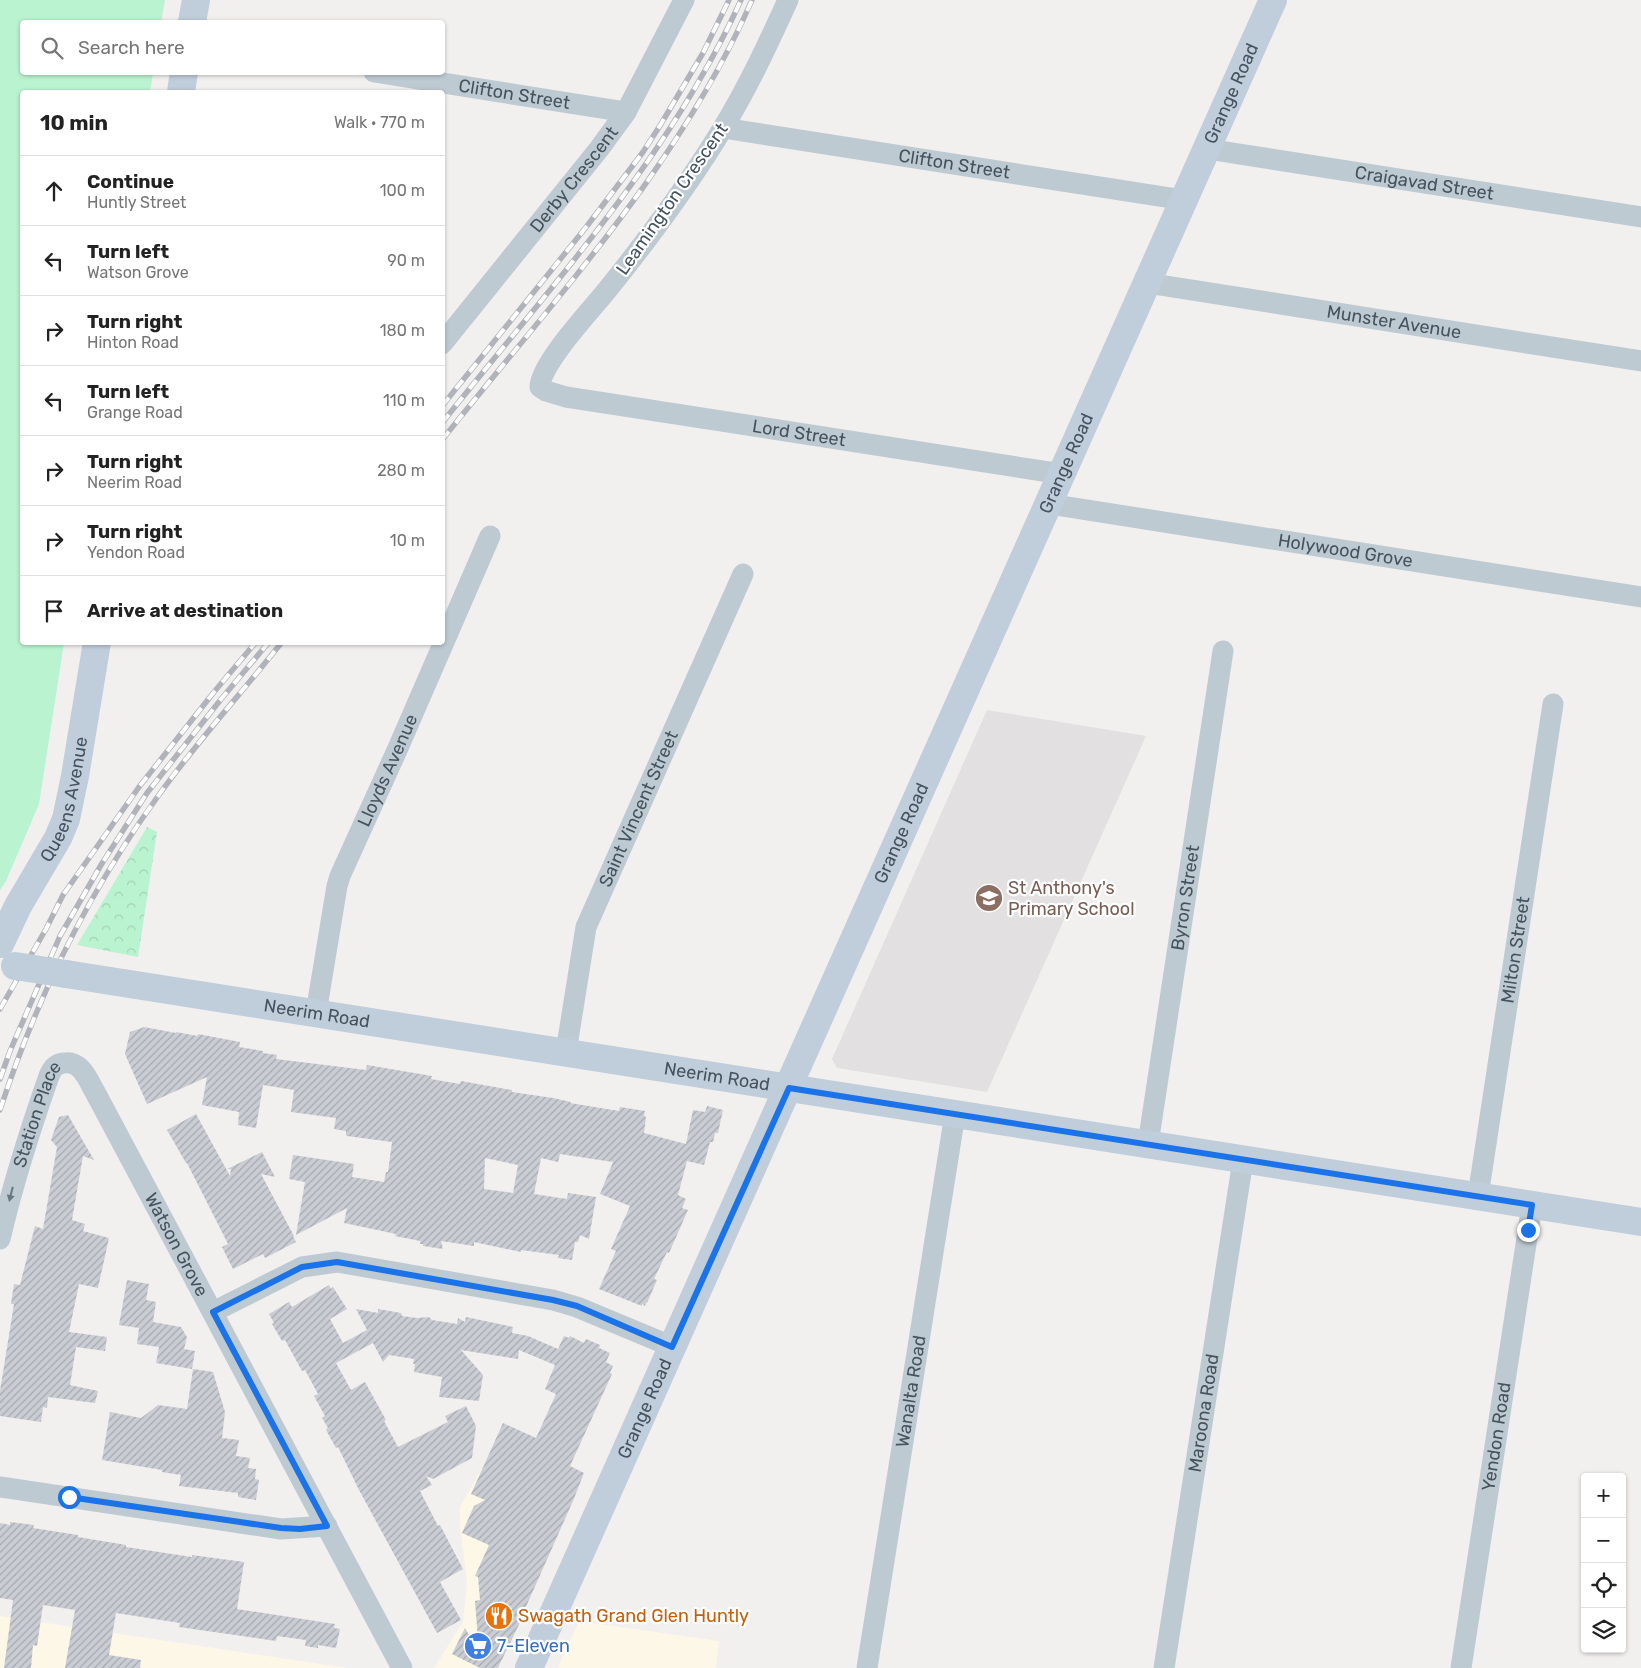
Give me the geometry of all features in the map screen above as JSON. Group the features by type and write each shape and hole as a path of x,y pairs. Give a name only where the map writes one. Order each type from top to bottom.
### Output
{"main road":[{"path":"192,20 196,0"},
{"name":"Grange Road","path":"529,1668 1273,0"},
{"path":"181,90 184,75"},
{"name":"Queens Avenue","path":"5,958 18,906 58,838 66,818 76,776 97,645"},
{"name":"Neerim Road","path":"5,958 66,974 1641,1222"}],"street":[{"name":"Derby Crescent","path":"445,340 599,149 626,112 684,0"},
{"name":"Leamington Crescent","path":"540,387 540,380 552,359 664,216 723,128 759,64 788,0"},
{"name":"Clifton Street","path":"393,75 626,112"},
{"name":"Clifton Street","path":"723,128 1184,200"},
{"name":"Craigavad Street","path":"1207,149 1641,217"},
{"name":"Munster Avenue","path":"1147,283 1641,361"},
{"name":"Lord Street","path":"540,387 546,391 566,397 1062,474"},
{"name":"Holywood Grove","path":"1049,504 1641,597"},
{"name":"Lloyds Avenue","path":"445,640 490,536"},
{"name":"Saint Vincent Street","path":"566,1052 586,927 743,574"},
{"name":"Lloyds Avenue","path":"316,1013 340,876 443,645"},
{"name":"Byron Street","path":"1148,1144 1223,650"},
{"name":"Milton Street","path":"1478,1196 1553,704"},
{"name":"Station Place","path":"0,1239 21,1157 49,1076 53,1068 58,1064 72,1063"},
{"name":"Watson Grove","path":"72,1063 87,1076 402,1668"},
{"name":"Wanalta Road","path":"867,1668 955,1114"},
{"name":"Maroona Road","path":"1164,1668 1244,1160"},
{"name":"Yendon Road","path":"1461,1668 1532,1205"},
{"path":"213,1312 302,1267 337,1262 553,1300 577,1306 672,1347"},
{"path":"0,1487 281,1528 300,1529 327,1526"}],"shaded area":[{"name":"St Anthony's Primary School","path":"987,710 1146,736 987,1092 837,1068 832,1059"},
{"path":"485,1463 573,1501 499,1668 434,1668 463,1622 467,1582 460,1527 460,1507"},
{"path":"0,1616 348,1668 0,1668"},
{"path":"579,1621 719,1641 716,1668 558,1668"}],"green space":[{"path":"0,0 165,0 161,20 20,20 20,75 153,75 150,90 20,90 20,645 64,645 39,804 6,881 0,890"},
{"path":"147,827 157,832 138,957 77,945"}],"building":[{"path":"144,1027 198,1036 198,1034 240,1042 239,1047 277,1055 276,1059 366,1070 367,1065 432,1076 431,1079 460,1084 461,1081 512,1090 512,1092 553,1098 570,1103 619,1111 620,1107 645,1111 644,1133 686,1144 693,1110 705,1112 707,1106 723,1110 718,1133 715,1133 713,1142 710,1142 704,1165 687,1161 678,1195 686,1199 682,1208 688,1210 669,1253 667,1252 654,1279 657,1280 647,1303 645,1306 642,1304 642,1306 599,1289 616,1251 611,1249 630,1206 600,1194 613,1162 560,1154 558,1162 541,1158 534,1194 567,1199 568,1193 596,1197 589,1239 580,1235 578,1242 575,1242 572,1260 558,1258 559,1255 521,1250 521,1252 474,1242 474,1246 441,1241 443,1249 423,1246 423,1244 420,1244 420,1241 395,1236 396,1234 344,1223 347,1208 296,1235 305,1182 289,1179 293,1155 354,1164 352,1177 384,1182 386,1172 388,1172 392,1142 347,1136 346,1131 334,1129 336,1118 291,1112 294,1090 263,1085 256,1128 238,1125 239,1112 202,1105 207,1077 147,1104 125,1054 130,1032","holes":["485,1158 518,1165 513,1193 484,1189"]},
{"path":"196,1114 230,1176 231,1169 227,1169 262,1152 275,1177 261,1174 296,1242 265,1258 263,1254 233,1269 222,1247 228,1244 187,1163 167,1130"},
{"path":"68,1115 94,1160 83,1156 72,1220 85,1224 83,1231 109,1238 98,1288 79,1284 69,1332 107,1337 105,1351 76,1347 70,1385 98,1391 95,1403 48,1397 47,1408 43,1407 41,1422 0,1416 0,1391 14,1304 11,1304 14,1284 20,1285 35,1226 43,1229 57,1147 51,1140 59,1117"},
{"path":"127,1280 149,1284 146,1300 156,1302 153,1322 181,1327 187,1337 184,1349 195,1351 192,1369 156,1363 159,1347 137,1344 139,1328 119,1325"},
{"path":"329,1285 331,1289 333,1287 347,1309 330,1319 343,1343 367,1330 356,1309 378,1313 378,1309 401,1313 402,1316 429,1317 432,1320 457,1324 458,1318 465,1322 466,1317 513,1327 512,1333 528,1336 558,1349 564,1336 569,1338 570,1336 584,1343 586,1339 600,1345 599,1348 610,1353 606,1362 613,1366 610,1373 612,1374 570,1466 584,1473 526,1610 498,1668 480,1668 452,1654 465,1628 479,1653 475,1601 480,1600 478,1577 475,1576 489,1545 462,1533 474,1506 485,1500 471,1494 503,1423 536,1438 556,1394 545,1389 555,1365 519,1350 518,1359 461,1350 483,1375 479,1401 439,1397 442,1377 414,1372 414,1359 389,1355 383,1362 373,1343 336,1363 351,1390 365,1382 386,1420 384,1421 398,1447 448,1422 445,1416 466,1406 476,1426 472,1458 433,1479 426,1476 432,1485 420,1491 463,1569 440,1582 461,1620 437,1633 359,1490 338,1447 336,1448 326,1430 328,1428 322,1418 325,1416 314,1396 318,1394 305,1370 302,1371 285,1340 282,1341 272,1324 274,1323 269,1314 289,1302 292,1307"},
{"path":"193,1369 213,1372 225,1412 222,1438 239,1440 236,1456 250,1458 248,1468 256,1469 255,1479 259,1480 256,1500 238,1497 238,1493 179,1486 181,1475 102,1460 110,1412 141,1418 158,1405 187,1409"},
{"path":"10,1522 34,1525 33,1528 78,1535 78,1537 126,1545 126,1547 192,1557 192,1555 244,1562 237,1609 335,1624 334,1628 340,1629 336,1648 318,1645 318,1648 305,1646 306,1640 277,1636 276,1641 179,1627 180,1623 116,1613 109,1655 141,1660 140,1668 65,1668 75,1610 43,1605 37,1646 33,1645 31,1668 4,1668 13,1600 0,1598 0,1523 10,1525"}],"railway":[{"path":"445,402 587,226 643,152 703,53 729,0"},
{"path":"445,419 565,272 643,168 679,114 712,58 741,0"},
{"path":"445,436 570,283 652,175 689,118 723,60 752,0"},
{"path":"0,1009 46,929 63,895 139,787 253,645"},
{"path":"0,1079 10,1051 60,936 101,865 147,793 266,645"},
{"path":"0,1110 14,1069 47,988 66,948 108,872 131,835 171,779 280,645"}],"place":[{"name":"St Anthony's Primary School","path":"989,898"},
{"name":"Swagath Grand Glen Huntly","path":"499,1616"},
{"name":"7-Eleven","path":"478,1646"}],"route":[{"path":"69,1497 281,1528 300,1529 327,1526 213,1312 302,1267 337,1262 553,1300 577,1306 672,1347 789,1088 1532,1205 1528,1230"}]}
